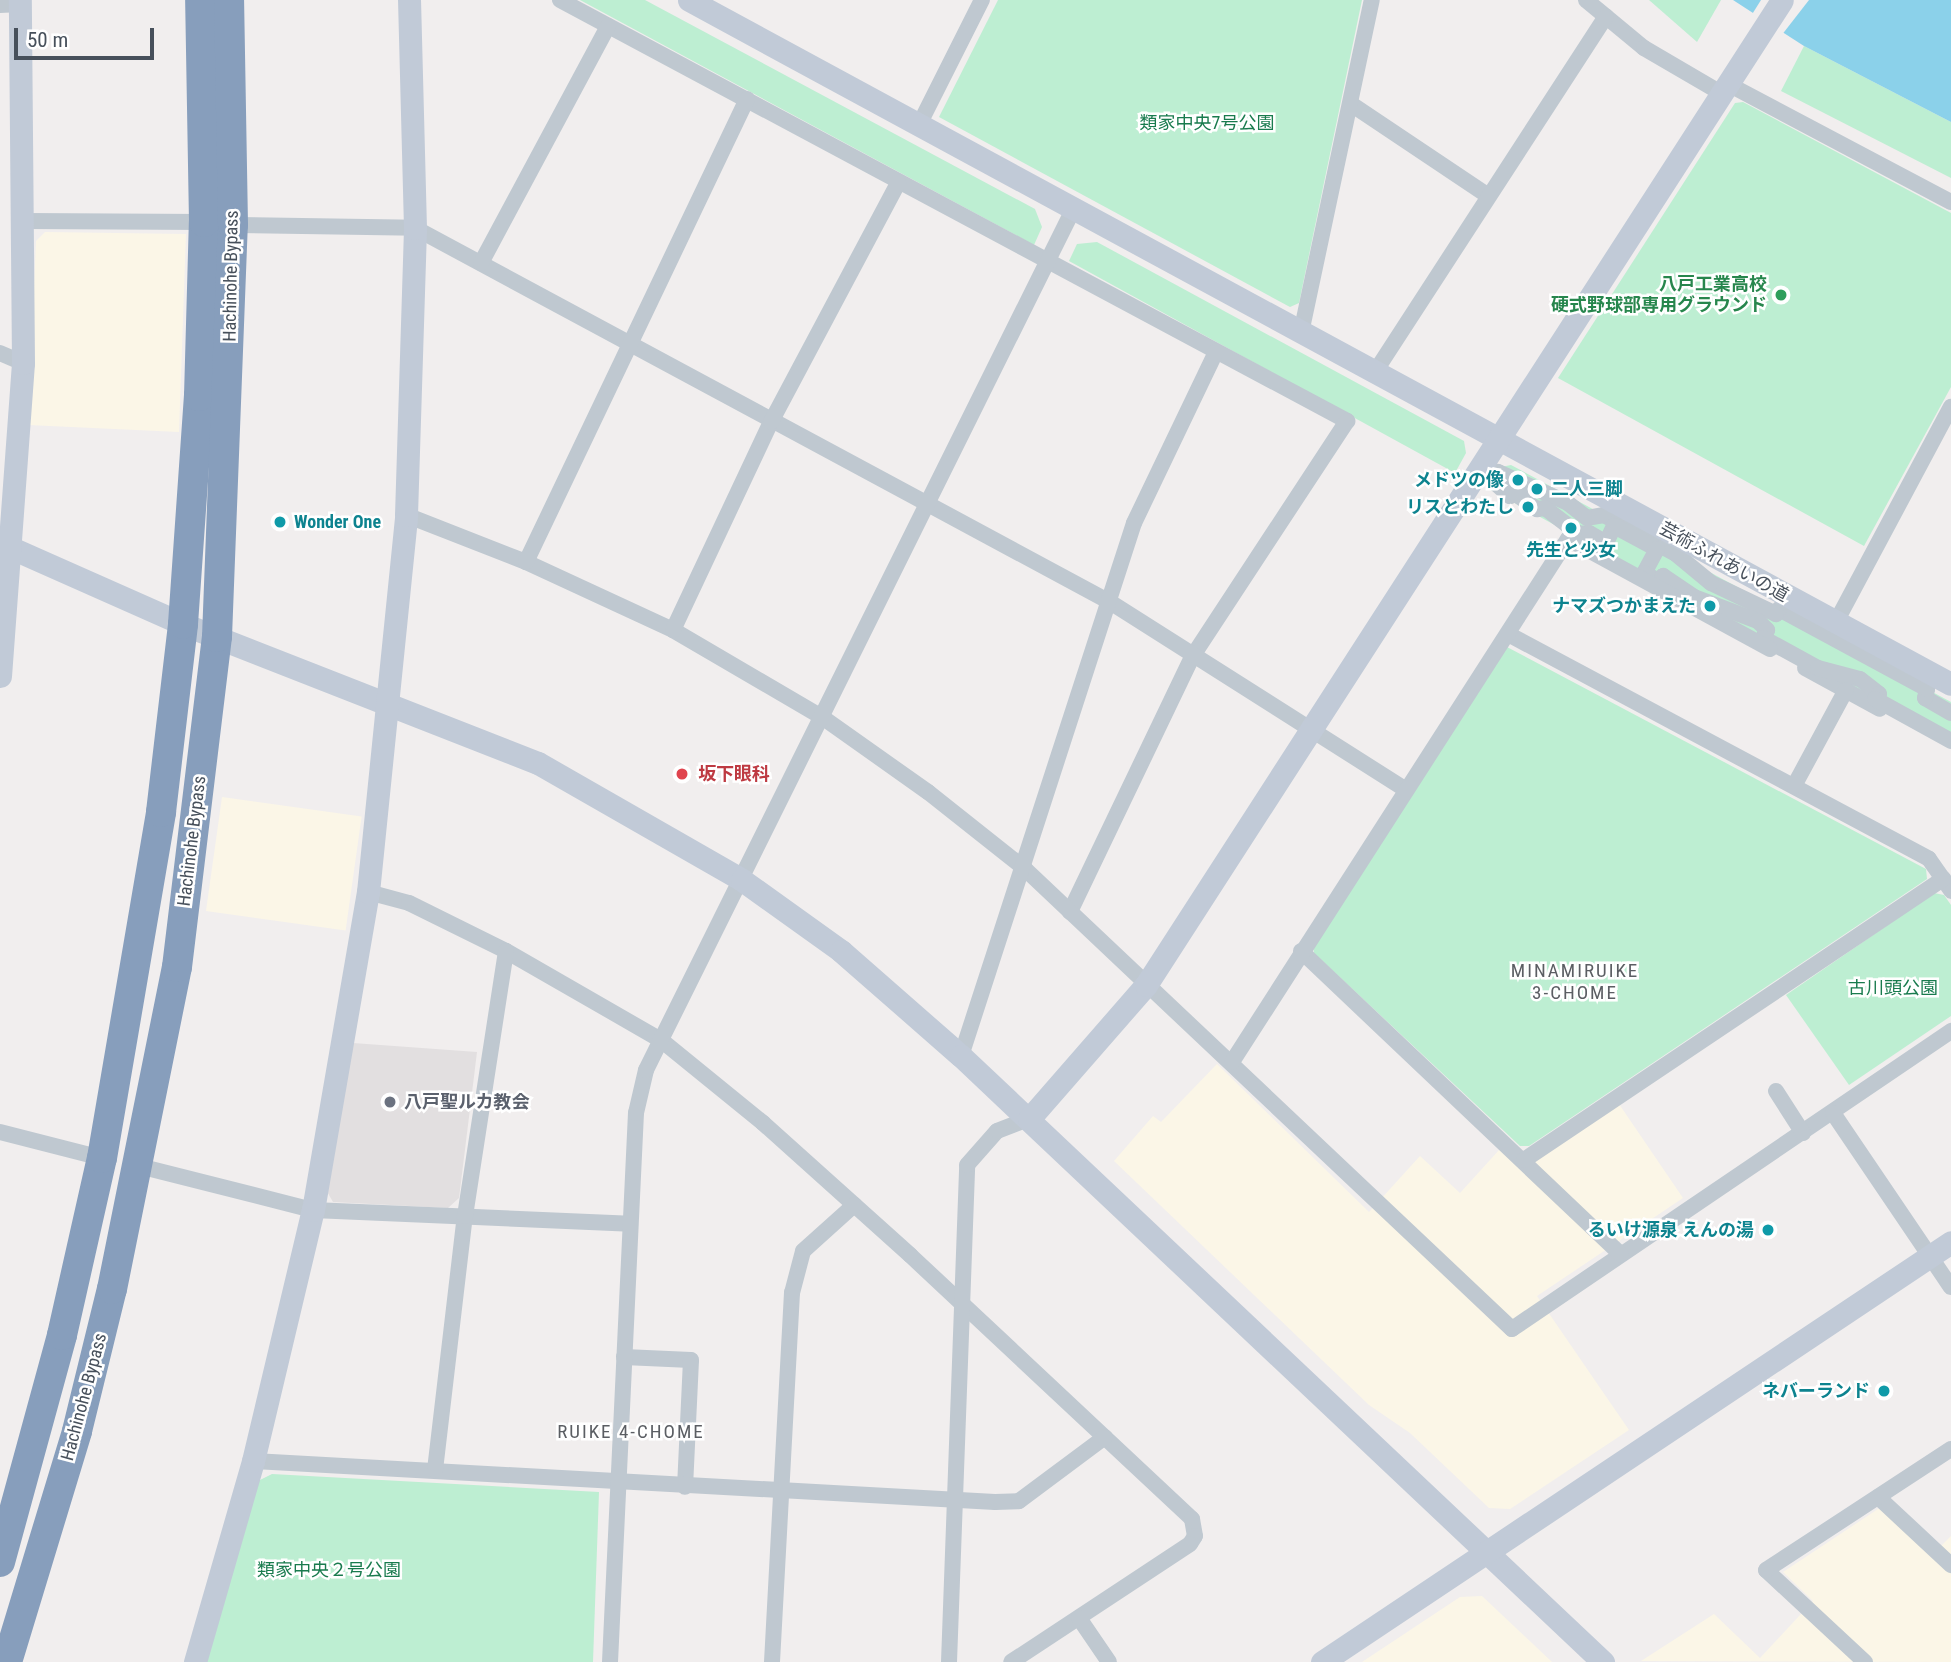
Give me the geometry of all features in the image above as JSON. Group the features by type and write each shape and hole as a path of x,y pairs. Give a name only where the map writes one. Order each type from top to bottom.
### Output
{"highway":[{"name":"Hachinohe Bypass","path":"0,1562 62,1335 102,1158 147,907 183,624 199,396 204,222 200,0"},
{"name":"Hachinohe Bypass","path":"7,1662 77,1431 139,1166 177,967 217,637 233,225 229,0"}],"street":[{"path":"195,1662 253,1461 313,1210 368,891 390,702 406,515 415,228 409,0"},
{"path":"560,0 1347,421 1194,655 1070,912"},
{"name":"芸術ふれあいの道","path":"689,0 1073,211 1951,684"},
{"path":"919,125 982,0"},
{"path":"1301,333 1373,0"},
{"path":"1586,0 1644,48 1951,202"},
{"path":"949,1662 967,1165 997,1130 1029,1119 1146,985 1314,730 1498,438 1782,0"},
{"path":"0,676 6,546 23,363 25,221 13,3"},
{"path":"1375,372 1487,195 1606,16"},
{"path":"481,263 608,26"},
{"path":"526,562 747,99"},
{"path":"1351,104 1487,195"},
{"path":"673,629 771,422 898,183"},
{"path":"610,1662 636,1113 646,1070 1073,211"},
{"path":"25,221 204,222"},
{"path":"233,225 415,228 632,342 771,422 1110,602 1405,789"},
{"path":"961,1056 1025,869 1139,512 1216,352"},
{"path":"0,353 23,363"},
{"path":"1836,622 1951,407"},
{"path":"1951,713 1925,698 1927,689 1779,609 1776,614 1711,583 1676,554 1604,515 1587,518 1568,503 1498,472 1492,480 1510,496 1516,494 1537,509 1545,508 1580,534 1589,533 1605,543 1614,526 1657,549 1644,573 1660,582 1663,576 1667,577 1694,597 1758,621 1767,630 1763,638 1818,668 1860,679 1879,694 1875,699 1951,741"},
{"path":"406,515 526,562 673,629 822,717 1025,869 1512,1329 1951,1031"},
{"path":"1232,1062 1568,539 1951,748"},
{"path":"6,546 183,624 390,702 538,763 742,880 841,951 961,1056 1603,1662"},
{"path":"1508,634 1928,859 1947,885 1524,1160"},
{"path":"1794,786 1846,690"},
{"path":"368,891 409,903 506,951 661,1040 854,1205 1192,1519 1195,1536 1190,1545 1011,1662"},
{"path":"435,1470 464,1216 506,951"},
{"path":"1301,951 1621,1255"},
{"path":"1776,1091 1803,1133"},
{"path":"1833,1113 1951,1287"},
{"path":"0,1132 102,1158"},
{"path":"139,1166 313,1210 630,1224"},
{"path":"772,1662 792,1293 803,1251 854,1205"},
{"path":"1322,1662 1951,1242"},
{"path":"624,1357 691,1360 685,1487"},
{"path":"253,1461 780,1493 953,1502 1018,1501 1105,1437"},
{"path":"1865,1662 1766,1570 1951,1449"},
{"path":"1878,1497 1951,1565"},
{"path":"1079,1618 1109,1662"}],"shaded area":[{"path":"45,232 186,234 179,432 28,425 36,241"},
{"path":"222,797 362,817 346,931 206,911"},
{"path":"353,1043 477,1052 459,1198 448,1208 333,1202 325,1188"},
{"path":"1217,1064 1369,1212 1420,1156 1460,1193 1500,1149 1523,1169 1619,1104 1683,1198 1537,1296 1629,1430 1510,1509 1489,1508 1410,1433 1369,1405 1114,1161 1153,1116 1161,1122"},
{"path":"1881,1507 1932,1555 1951,1536 1951,1662 1641,1661 1714,1614 1760,1658 1813,1601 1783,1572"},
{"path":"1482,1596 1552,1662 1362,1662 1460,1597"}],"green space":[{"path":"580,0 645,0 1035,209 1042,227 1034,245"},
{"name":"類家中央7号公園","path":"998,0 1362,0 1299,303 1290,307 939,117"},
{"path":"1649,0 1721,0 1697,42"},
{"path":"1804,46 1951,122 1951,178 1781,91"},
{"name":"八戸工業高校 硬式野球部専用グラウンド","path":"1743,102 1951,213 1951,387 1864,546 1558,378 1735,103"},
{"path":"1097,242 1464,441 1466,453 1455,473 1069,261 1077,244"},
{"path":"1511,465 1951,702 1951,741 1487,488 1501,467"},
{"path":"1507,647 1926,869 1927,879 1529,1146 1520,1146 1314,953 1313,945"},
{"name":"古川頭公園","path":"1934,893 1944,895 1951,905 1951,1016 1849,1085 1786,995"},
{"name":"類家中央２号公園","path":"272,1474 599,1492 593,1662 204,1662 258,1481"}],"water":[{"path":"1733,0 1951,0 1951,122 1804,46"}],"pier":[{"path":"1761,0 1809,0 1781,36 1751,16"}],"place":[{"name":"八戸工業高校 硬式野球部専用グラウンド","path":"1781,295"},
{"name":"メドツの像","path":"1518,480"},
{"name":"二人三脚","path":"1537,489"},
{"name":"リスとわたし","path":"1528,507"},
{"name":"Wonder One","path":"280,522"},
{"name":"先生と少女","path":"1571,528"},
{"name":"ナマズつかまえた","path":"1710,606"},
{"name":"坂下眼科","path":"682,774"},
{"name":"八戸聖ルカ教会","path":"390,1102"},
{"name":"るいけ源泉 えんの湯","path":"1768,1230"},
{"name":"ネバーランド","path":"1884,1391"}],"district":[{"name":"MINAMIRUIKE 3-CHOME","path":"1575,982"},
{"name":"RUIKE 4-CHOME","path":"631,1432"}]}
